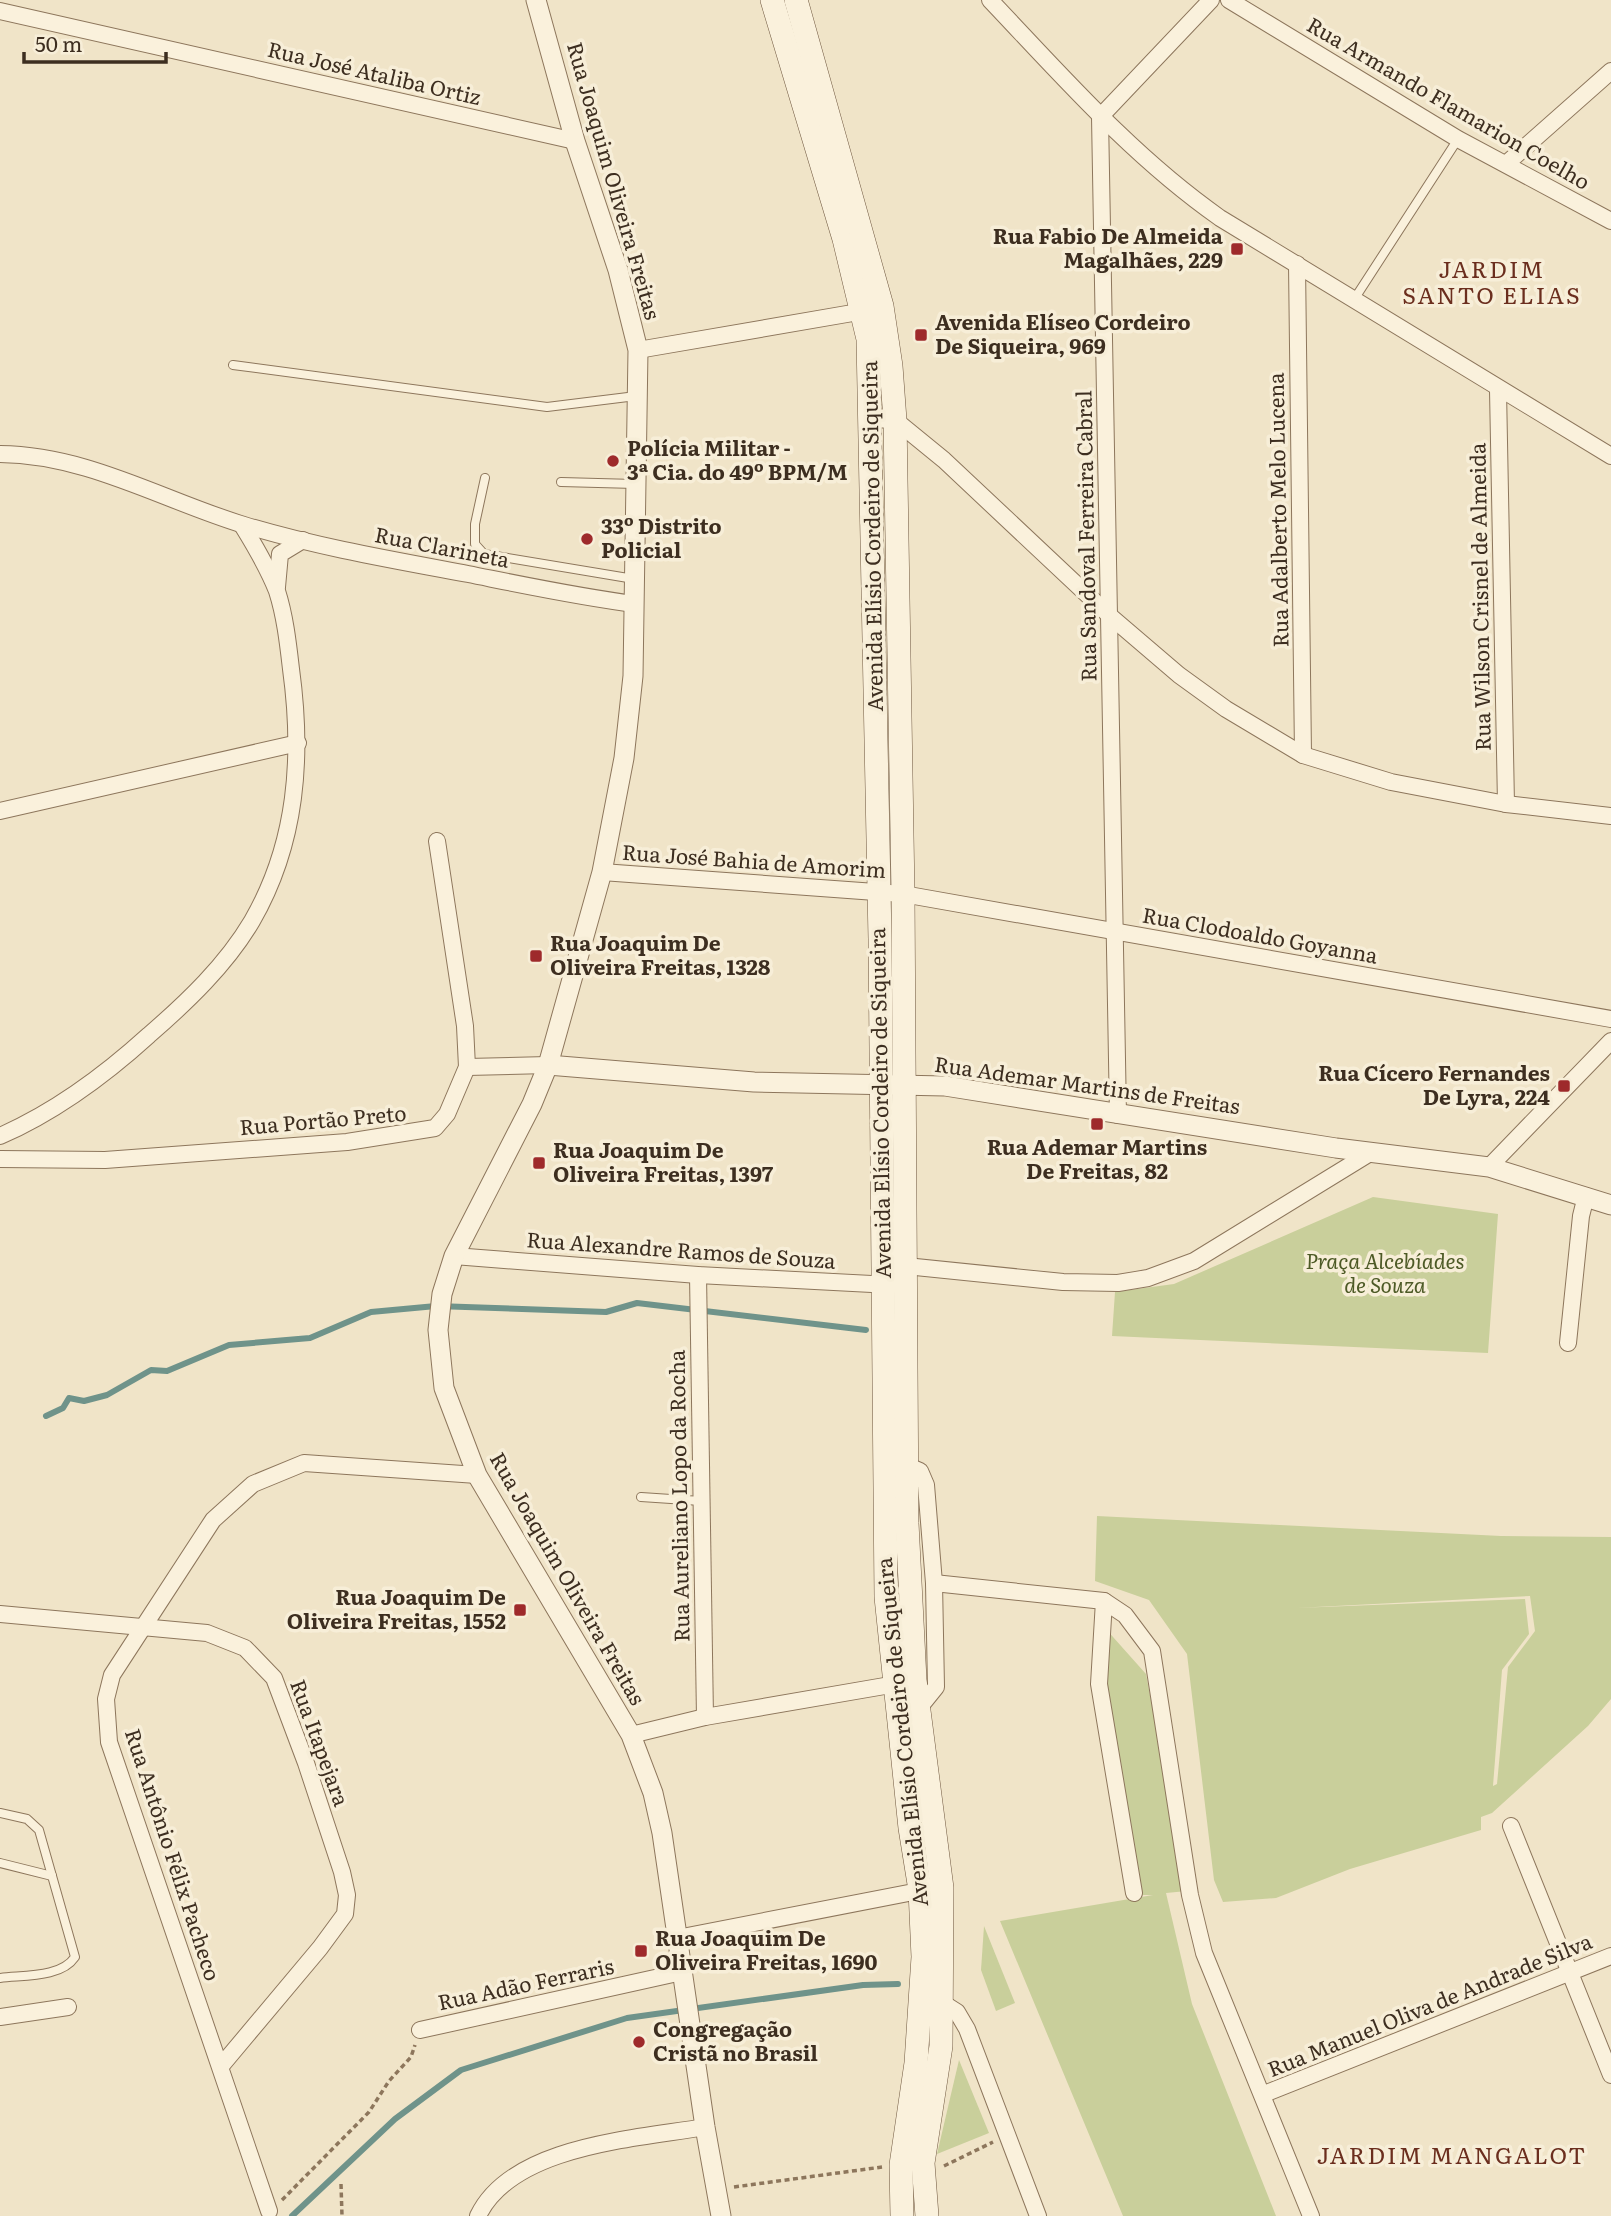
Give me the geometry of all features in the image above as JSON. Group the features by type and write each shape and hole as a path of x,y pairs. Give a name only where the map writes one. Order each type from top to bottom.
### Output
{"main road":[{"name":"Avenida Elísio Cordeiro de Siqueira","path":"772,0 891,366 895,420 903,894 893,1083 894,1275 886,1597 905,1682 919,1708 931,1889 932,1996 941,2046 925,2136 923,2177 927,2216"},
{"name":"Avenida Elísio Cordeiro de Siqueira","path":"796,0 873,309 868,339 872,419 879,892 893,1083"},
{"name":"Avenida Elísio Cordeiro de Siqueira","path":"894,1275 906,1465 905,1682 910,1828 931,1889"},
{"name":"Avenida Elísio Cordeiro de Siqueira","path":"902,2216 901,2165 916,2063 932,1996"}],"street":[{"name":"Rua Joaquim Oliveira Freitas","path":"536,0 575,141 618,270 638,351 636,579 630,715 601,872 548,1065 451,1264 438,1330 444,1388 477,1475 631,1735 653,1793 721,2216"},
{"path":"990,0 1100,117 1180,190 1220,218 1355,298 1498,390 1611,456"},
{"path":"1100,117 1211,0"},
{"name":"Rua Armando Flamarion Coelho","path":"1229,0 1458,139 1611,221"},
{"name":"Rua José Ataliba Ortiz","path":"0,11 575,141"},
{"path":"1506,164 1611,71"},
{"name":"Rua Sandoval Ferreira Cabral","path":"1100,117 1118,1115"},
{"name":"Rua Adalberto Melo Lucena","path":"1297,264 1303,755"},
{"path":"638,351 873,309"},
{"name":"Rua Wilson Crisnel de Almeida","path":"1498,390 1506,804"},
{"path":"872,419 895,420 944,460 1110,616 1179,675 1226,709 1303,755 1391,782 1506,804 1611,816"},
{"name":"Rua Clarineta","path":"0,454 27,454 124,478 243,525 303,540 402,562 635,604"},
{"path":"31,1161 20,1152 7,1133 99,1079 136,1047 215,971 244,933 275,877 296,789 298,743 286,631 277,591 243,525"},
{"path":"277,591 280,555 303,540"},
{"path":"0,811 298,743"},
{"name":"Rua Portão Preto","path":"0,1159 105,1160 347,1142 428,1131 447,1114 467,1067 465,1026 437,841"},
{"name":"Rua José Bahia de Amorim","path":"601,872 903,894"},
{"name":"Rua Clodoaldo Goyanna","path":"903,894 1611,1019"},
{"path":"1489,1167 1611,1041"},
{"path":"467,1067 548,1065"},
{"name":"Rua Ademar Martins de Freitas","path":"548,1065 754,1082 946,1086 1336,1148 1489,1167 1611,1205"},
{"path":"1330,1178 1336,1148"},
{"name":"Rua Alexandre Ramos de Souza","path":"451,1264 698,1283 894,1275 1118,1283 1148,1278 1194,1261 1370,1153"},
{"path":"1568,1343 1581,1216 1586,1196"},
{"name":"Rua Aureliano Lopo da Rocha","path":"698,1283 705,1717"},
{"name":"Rua Antônio Félix Pacheco","path":"269,2211 109,1742 106,1709 113,1675 213,1520 253,1484 281,1470 304,1463 337,1463 477,1475"},
{"path":"906,1465 920,1471 926,1485 934,1583 936,1687 919,1708"},
{"path":"934,1583 1104,1601 1125,1615 1152,1651 1190,1895 1204,1953 1264,2094 1311,2216"},
{"path":"1104,1601 1099,1684 1135,1893"},
{"name":"Rua Itapejara","path":"0,1614 207,1633 245,1648 274,1678 306,1763 346,1895 345,1914 221,2066"},
{"path":"631,1735 705,1717 905,1682"},
{"path":"1511,1826 1611,2075"},
{"path":"677,1938 931,1889"},
{"name":"Rua Manuel Oliva de Andrade Silva","path":"1264,2094 1611,1956"},
{"name":"Rua Adão Ferraris","path":"419,2030 682,1972"},
{"path":"932,1996 957,2012 967,2029 1038,2216"},
{"path":"0,2017 68,2007"},
{"path":"478,2216 500,2185 522,2169 587,2148 705,2127"}],"lane":[{"path":"1355,298 1458,139"},
{"path":"233,365 547,407 638,396"},
{"path":"485,478 475,524 475,544 484,554 636,579"},
{"path":"561,482 637,484"},
{"path":"641,1497 701,1501"},
{"path":"0,1813 35,1823 75,1957 69,1966 58,1970 0,1978"},
{"path":"0,1863 52,1876"}],"path":[{"path":"269,2211 310,2174 369,2112 388,2081 411,2057 419,2030"},
{"path":"923,2177 1009,2134"},
{"path":"718,2189 901,2165"},
{"path":"341,2184 342,2216"}],"green space":[{"name":"Praça Alcebíades de Souza","path":"1373,1197 1498,1214 1488,1353 1112,1336 1115,1292 1174,1284"},
{"path":"1097,1516 1501,1536 1611,1537 1611,1699 1588,1726 1492,1813 1481,1817 1481,1830 1350,1869 1276,1898 1223,1902 1214,1880 1187,1654 1149,1600 1095,1581","holes":["1530,1596 1535,1631 1508,1667 1497,1784 1493,1786 1502,1670 1529,1634 1525,1599 1296,1608"]},
{"path":"1105,1628 1146,1674 1187,1891 1166,1893 1192,2004 1276,2216 1123,2216 1000,1921 1153,1895 1142,1895 1104,1682"},
{"path":"984,1926 1015,2003 996,2011 981,1970"},
{"path":"959,2060 989,2133 937,2154"}],"waterway":[{"path":"46,1416 63,1408 69,1398 84,1401 107,1395 151,1370 167,1371 229,1345 310,1338 371,1312 436,1306 606,1312 637,1303 866,1330"},
{"path":"292,2216 395,2119 461,2070 627,2018 863,1985 898,1984"}],"place":[{"name":"Rua Fabio De Almeida Magalhães, 229","path":"1237,249"},
{"name":"Avenida Elíseo Cordeiro De Siqueira, 969","path":"921,335"},
{"name":"Polícia Militar - 3ª Cia. do 49º BPM/M","path":"613,461"},
{"name":"33º Distrito Policial","path":"587,539"},
{"name":"Rua Joaquim De Oliveira Freitas, 1328","path":"536,956"},
{"name":"Rua Cícero Fernandes De Lyra, 224","path":"1564,1086"},
{"name":"Rua Ademar Martins De Freitas, 82","path":"1097,1124"},
{"name":"Rua Joaquim De Oliveira Freitas, 1397","path":"539,1163"},
{"name":"Rua Joaquim De Oliveira Freitas, 1552","path":"520,1610"},
{"name":"Rua Joaquim De Oliveira Freitas, 1690","path":"641,1951"},
{"name":"Congregação Cristã no Brasil","path":"639,2042"}],"district":[{"name":"JARDIM SANTO ELIAS","path":"1492,283"},
{"name":"JARDIM MANGALOT","path":"1452,2156"}]}
